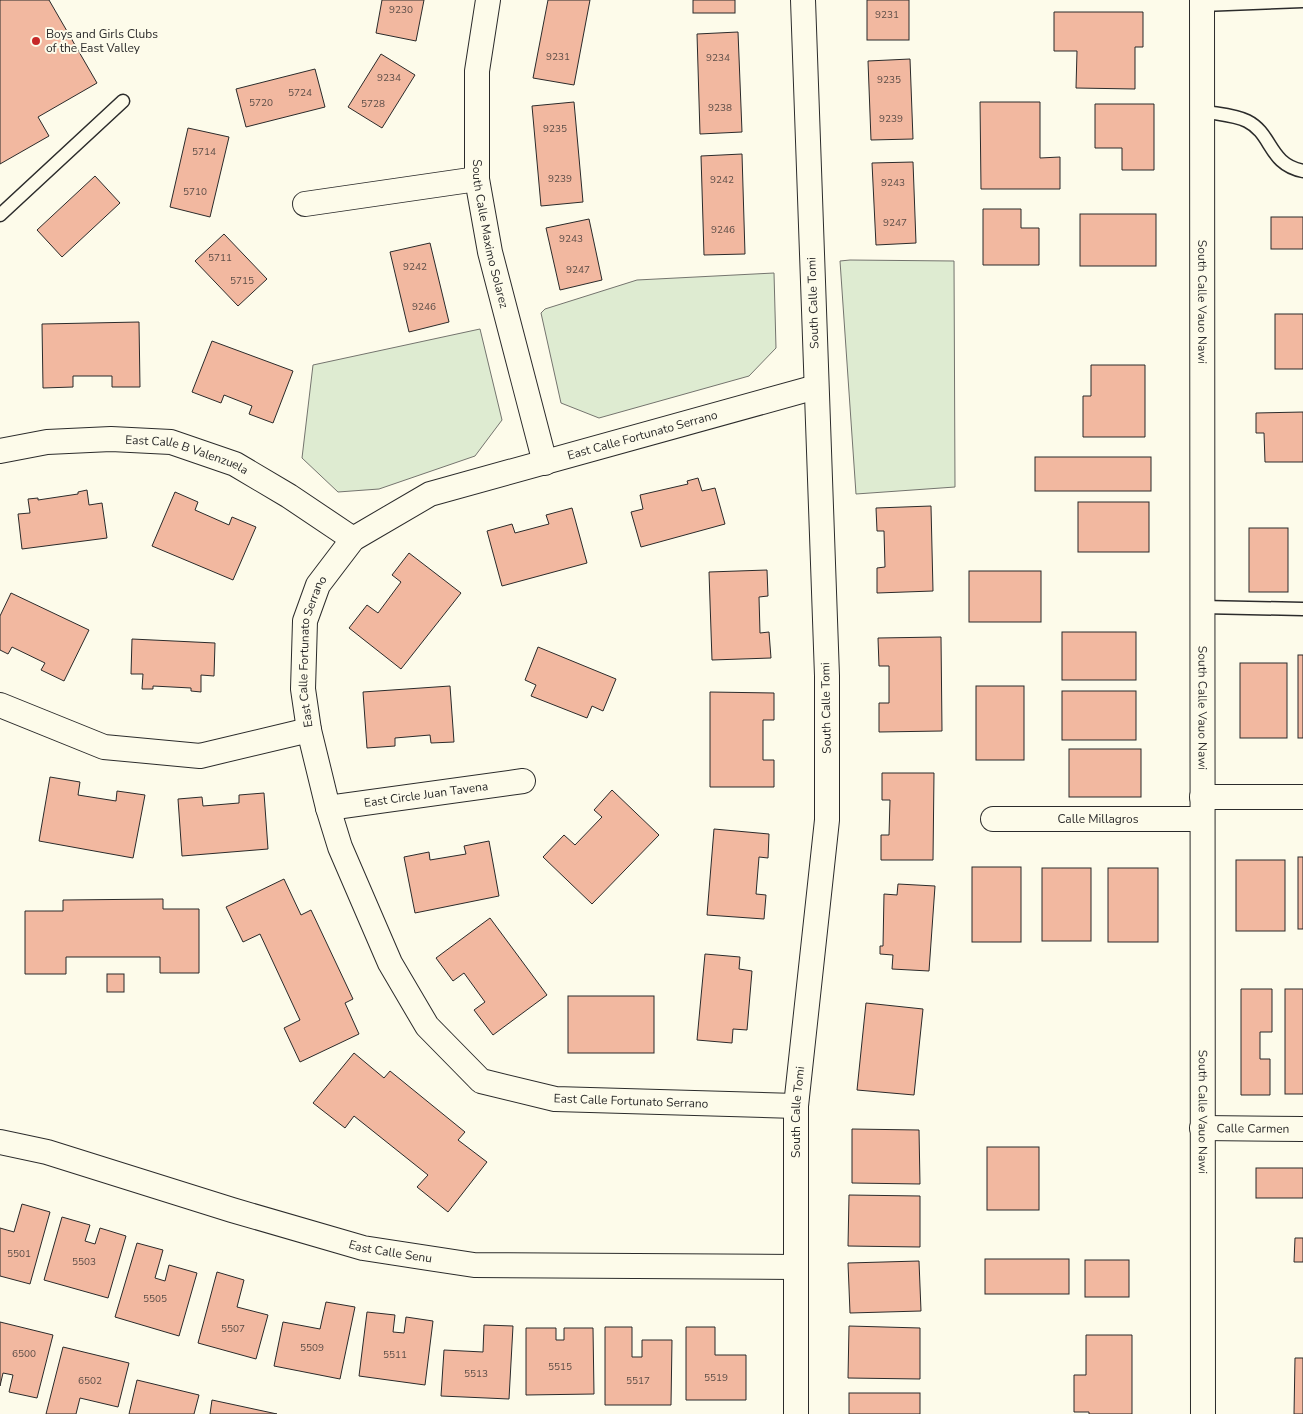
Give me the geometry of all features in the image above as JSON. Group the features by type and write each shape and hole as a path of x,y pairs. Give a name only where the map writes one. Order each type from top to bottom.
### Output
{"street":[{"name":"South Calle Maximo Solarez","path":"488,0 477,71 477,179 490,252 545,463"},
{"name":"South Calle Tomi","path":"796,1414 796,1106 827,820 827,676 803,0"},
{"name":"South Calle Vauo Nawi","path":"1202,2 1203,1414"},
{"path":"305,204 477,179"},
{"name":"East Calle Fortunato Serrano","path":"796,1106 555,1099 481,1081 427,1026 414,1008 382,945 340,847 328,808 309,730 303,690 305,620 318,585 354,539 430,494 816,387"},
{"name":"East Calle B Valenzuela","path":"0,451 47,442 111,439 171,442 235,464 289,496 354,539"},
{"path":"0,705 104,746 200,756 309,730"},
{"name":"East Circle Juan Tavena","path":"328,808 523,781"},
{"name":"Calle Millagros","path":"993,819 1202,808 1303,797"},
{"name":"Calle Carmen","path":"1202,1128 1303,1129"},
{"name":"East Calle Senu","path":"0,1142 47,1152 232,1210 372,1250 474,1265 796,1268"}],"lane":[{"path":"1202,2 1303,1"},
{"path":"0,215 123,101"},
{"path":"1202,111 1248,121 1267,140 1281,163 1303,171"},
{"path":"1202,607 1303,609"}],"green space":[{"path":"840,261 954,261 955,487 856,494"},
{"path":"774,273 776,348 749,376 599,418 561,403 541,313 545,309 637,280"},
{"path":"480,329 502,420 475,456 379,489 338,492 302,458 313,365"}],"building":[{"name":"Boys and Girls Clubs of the East Valley","path":"0,0 49,0 97,83 38,117 49,136 0,164"},
{"path":"382,0 424,0 416,41 376,33"},
{"path":"548,0 590,0 574,85 533,78"},
{"path":"693,0 735,0 735,13 693,13"},
{"path":"867,0 909,0 909,40 867,40"},
{"path":"1054,12 1143,12 1143,47 1135,47 1135,89 1076,88 1077,51 1054,51"},
{"path":"738,32 742,132 700,134 697,34"},
{"path":"381,54 415,75 382,128 348,107"},
{"path":"910,59 913,139 871,140 868,61"},
{"path":"315,69 325,107 246,127 236,89"},
{"path":"574,102 583,202 541,206 532,106"},
{"path":"980,102 1040,102 1040,158 1060,157 1060,189 981,189"},
{"path":"1095,104 1154,104 1154,170 1122,170 1122,148 1095,148"},
{"path":"188,128 229,137 210,217 170,207"},
{"path":"742,154 745,254 704,255 701,156"},
{"path":"913,162 916,243 876,245 872,163"},
{"path":"95,176 120,203 62,257 37,230"},
{"path":"983,209 1021,209 1021,228 1039,228 1039,265 983,265"},
{"path":"1080,214 1156,214 1156,266 1080,266"},
{"path":"1271,217 1303,217 1303,249 1271,249"},
{"path":"589,219 602,280 560,290 546,228"},
{"path":"224,234 267,279 238,306 195,261"},
{"path":"430,243 449,322 409,332 390,252"},
{"path":"1275,314 1303,314 1303,369 1275,369"},
{"path":"139,322 140,387 112,387 112,376 73,376 73,387 43,388 42,324"},
{"path":"212,341 293,371 273,423 249,414 252,406 224,395 221,403 192,392"},
{"path":"1091,365 1145,365 1145,437 1083,437 1083,396 1091,396"},
{"path":"1303,412 1303,462 1265,462 1264,433 1256,433 1256,413"},
{"path":"1035,457 1151,457 1151,491 1035,491"},
{"path":"698,478 702,491 715,488 725,524 641,547 631,512 643,509 640,495 688,484 687,481"},
{"path":"87,490 89,505 102,503 107,538 22,549 18,514 30,513 28,499 38,498 38,500 78,494 78,492"},
{"path":"175,492 198,502 195,510 229,525 232,517 256,527 233,580 152,546"},
{"path":"1078,502 1149,502 1149,552 1078,552"},
{"path":"931,506 933,591 877,593 877,568 885,567 884,531 877,531 876,508"},
{"path":"572,508 587,563 502,586 487,531 512,524 515,533 549,524 546,515"},
{"path":"1249,528 1288,528 1288,592 1249,592"},
{"path":"409,553 461,593 401,669 349,628 367,605 378,613 401,582 392,575"},
{"path":"767,570 768,596 759,597 760,633 769,632 771,658 712,660 709,572"},
{"path":"969,571 1041,571 1041,622 969,622"},
{"path":"11,593 89,630 64,681 41,670 45,663 12,647 8,654 0,650 0,616"},
{"path":"1062,632 1136,632 1136,680 1062,680"},
{"path":"941,637 942,731 879,732 879,703 889,703 889,666 879,666 878,638"},
{"path":"132,639 215,643 214,676 201,675 201,692 191,691 191,688 153,686 153,689 142,689 143,674 131,674"},
{"path":"538,647 616,679 603,711 592,706 587,718 531,696 536,685 525,680"},
{"path":"1298,655 1303,655 1303,738 1298,738"},
{"path":"1240,663 1287,663 1287,738 1240,738"},
{"path":"450,686 454,742 431,743 430,735 395,738 395,746 367,748 363,692"},
{"path":"976,686 1024,686 1024,760 976,760"},
{"path":"1062,691 1136,691 1136,740 1062,740"},
{"path":"710,692 774,693 774,720 763,720 763,760 774,760 774,787 710,787"},
{"path":"1069,749 1141,749 1141,797 1069,797"},
{"path":"882,773 934,773 933,860 881,860 881,835 889,835 890,800 882,800"},
{"path":"50,777 80,782 78,795 116,801 117,791 145,795 133,858 39,841"},
{"path":"612,790 659,835 592,904 543,857 564,835 575,845 602,817 594,810"},
{"path":"264,793 268,849 182,856 178,799 202,797 203,806 239,803 239,795"},
{"path":"714,829 769,834 768,858 759,857 756,894 766,895 764,919 707,915"},
{"path":"489,841 499,896 415,913 404,857 429,852 430,860 466,854 464,846"},
{"path":"1298,857 1303,857 1303,929 1298,929"},
{"path":"1236,860 1285,860 1285,931 1236,931"},
{"path":"972,867 1021,867 1021,942 972,942"},
{"path":"1042,868 1091,868 1091,941 1042,941"},
{"path":"1108,868 1158,868 1158,942 1108,942"},
{"path":"284,879 301,915 311,910 353,999 345,1003 359,1034 300,1062 284,1028 300,1020 260,934 243,942 226,907"},
{"path":"898,884 935,886 929,971 892,969 893,955 880,954 880,946 883,946 884,894 897,895"},
{"path":"163,899 163,909 199,909 199,973 160,973 160,957 66,957 66,974 25,974 25,911 63,911 63,900"},
{"path":"490,918 547,995 493,1035 474,1010 485,1002 464,973 453,981 436,958"},
{"path":"705,954 740,957 739,969 752,971 747,1030 733,1029 732,1043 697,1040"},
{"path":"107,974 124,974 124,992 107,992"},
{"path":"1241,989 1272,989 1272,1032 1260,1032 1260,1059 1270,1059 1270,1095 1241,1095"},
{"path":"1285,989 1303,989 1303,1094 1285,1094"},
{"path":"568,996 654,996 654,1053 568,1053"},
{"path":"866,1003 923,1009 914,1095 857,1090"},
{"path":"354,1053 384,1078 390,1071 465,1132 458,1140 487,1162 448,1212 417,1187 428,1175 354,1116 345,1128 313,1103"},
{"path":"852,1129 919,1130 920,1184 852,1183"},
{"path":"987,1147 1039,1147 1039,1210 987,1210"},
{"path":"1256,1168 1303,1168 1303,1198 1256,1198"},
{"path":"849,1195 920,1196 920,1247 848,1246"},
{"path":"22,1204 50,1212 30,1284 0,1276 0,1228 14,1232"},
{"path":"62,1217 90,1225 85,1241 95,1244 100,1228 126,1236 108,1298 44,1280"},
{"path":"1295,1238 1303,1238 1303,1262 1294,1262"},
{"path":"137,1243 163,1250 155,1278 165,1281 169,1265 197,1273 179,1336 115,1317"},
{"path":"985,1259 1069,1259 1069,1294 985,1294"},
{"path":"1085,1260 1129,1260 1129,1297 1085,1297"},
{"path":"919,1261 921,1311 850,1313 848,1263"},
{"path":"217,1272 244,1280 237,1307 268,1315 256,1359 198,1343"},
{"path":"326,1302 355,1307 340,1379 274,1366 283,1322 320,1329"},
{"path":"367,1312 395,1315 393,1332 404,1333 406,1317 433,1321 425,1385 359,1376"},
{"path":"0,1322 53,1335 37,1398 9,1392 13,1375 3,1373 0,1386"},
{"path":"484,1325 513,1326 509,1399 441,1396 444,1350 483,1352"},
{"path":"849,1326 920,1328 920,1379 848,1378"},
{"path":"605,1327 632,1327 632,1357 642,1357 642,1340 672,1340 671,1405 605,1405"},
{"path":"686,1327 715,1327 715,1355 746,1355 746,1400 686,1400"},
{"path":"526,1328 556,1328 556,1340 564,1340 564,1328 593,1328 594,1394 526,1395"},
{"path":"1086,1335 1132,1335 1132,1414 1074,1412 1074,1375 1086,1375"},
{"path":"63,1347 129,1363 118,1407 80,1398 76,1414 46,1414"},
{"path":"1295,1358 1303,1358 1303,1414 1294,1414"},
{"path":"137,1380 199,1395 194,1414 129,1414"},
{"path":"849,1393 920,1393 920,1414 849,1414"},
{"path":"212,1400 277,1414 210,1414"}],"place":[{"name":"Boys and Girls Clubs of the East Valley","path":"36,41"}]}
